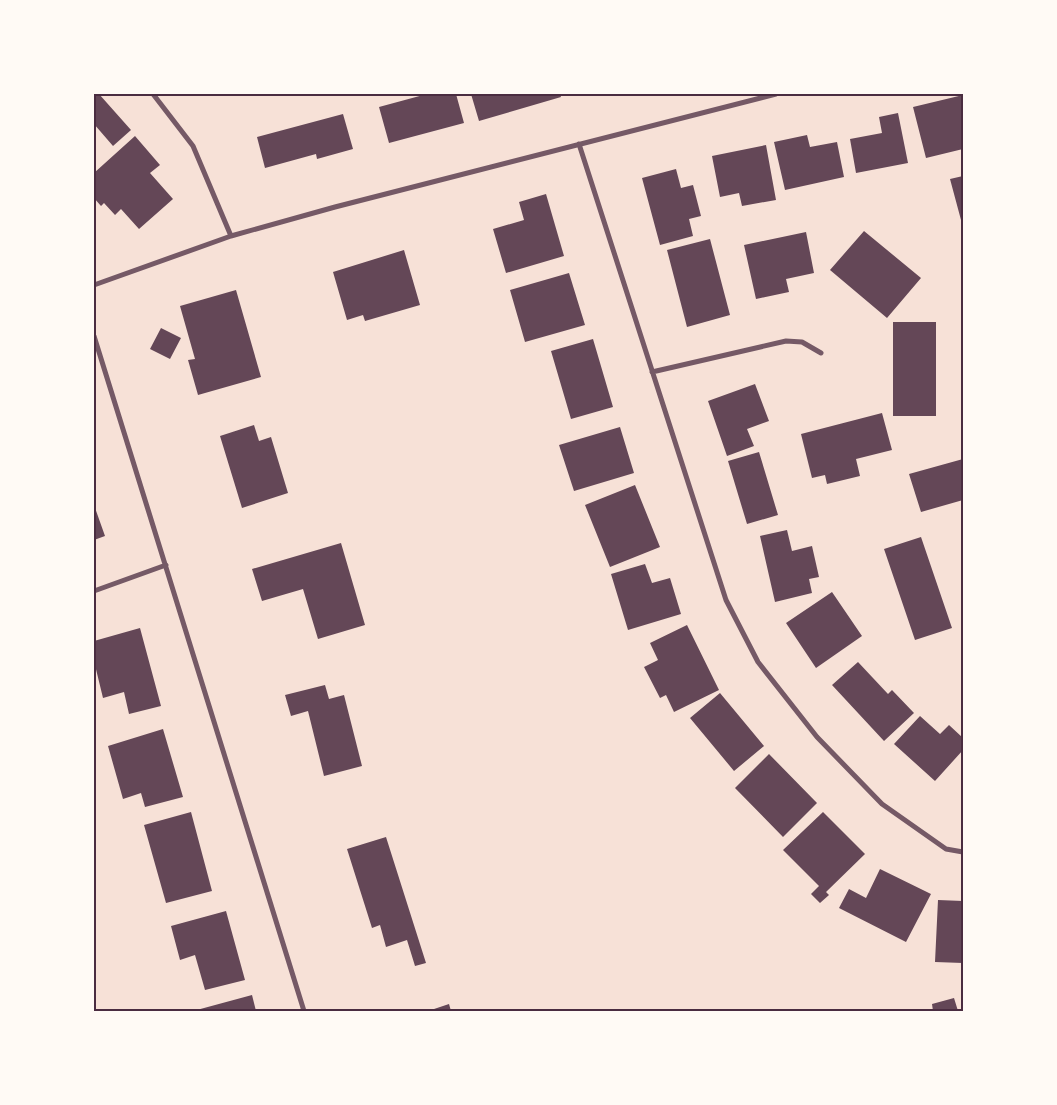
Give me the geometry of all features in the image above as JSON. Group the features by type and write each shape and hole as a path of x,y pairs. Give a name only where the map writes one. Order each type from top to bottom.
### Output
{"street":[{"path":"153,94 193,146 231,236"},
{"path":"94,285 231,236 335,207 776,94"},
{"path":"579,144 726,600 758,662 817,737 882,804 946,849 963,852"},
{"path":"94,336 304,1011"},
{"path":"652,372 786,341 802,342 821,353"},
{"path":"94,591 166,565"}],"building":[{"path":"94,94 99,94 131,130 113,146 94,124"},
{"path":"427,94 456,94 464,123 389,143 379,107"},
{"path":"471,94 560,94 561,97 479,121"},
{"path":"963,95 963,149 926,158 913,107"},
{"path":"898,113 908,163 856,173 850,139 882,133 879,117"},
{"path":"343,114 353,149 317,159 316,154 265,168 257,137"},
{"path":"807,135 810,147 837,142 844,177 785,190 774,142"},
{"path":"135,136 160,165 150,173 173,199 139,229 121,209 115,215 104,203 101,206 94,198 94,173"},
{"path":"766,145 776,200 742,206 739,193 720,197 712,156"},
{"path":"676,169 681,188 693,185 701,216 689,219 693,236 660,245 642,178"},
{"path":"963,176 963,219 961,220 950,179"},
{"path":"546,194 564,256 506,273 493,229 524,220 519,202"},
{"path":"864,231 921,278 887,318 830,270"},
{"path":"806,232 814,273 786,279 789,292 756,299 744,245"},
{"path":"710,239 730,315 687,327 667,250"},
{"path":"404,250 420,305 365,321 363,315 347,320 333,272"},
{"path":"569,273 585,325 525,342 510,290"},
{"path":"236,290 261,377 198,395 188,360 195,359 180,306"},
{"path":"893,322 936,322 936,416 893,416"},
{"path":"161,328 181,338 170,359 150,349"},
{"path":"593,339 613,407 571,419 551,351"},
{"path":"755,384 769,421 747,429 754,446 727,456 708,401"},
{"path":"882,413 892,450 856,459 860,476 827,484 825,475 812,478 801,434"},
{"path":"254,425 259,441 271,437 288,493 242,508 220,436"},
{"path":"620,427 634,473 574,491 559,445"},
{"path":"759,452 778,515 747,524 728,461"},
{"path":"963,459 963,500 921,512 909,474"},
{"path":"635,485 660,547 610,567 585,505"},
{"path":"94,505 105,536 94,540"},
{"path":"787,530 792,551 812,546 819,577 809,579 812,593 775,602 760,536"},
{"path":"921,537 952,628 915,640 884,549"},
{"path":"341,543 365,625 318,639 303,589 262,601 252,569"},
{"path":"645,564 652,583 670,578 681,614 628,630 611,574"},
{"path":"832,592 862,636 816,668 786,623"},
{"path":"687,625 719,690 674,712 666,695 660,698 644,667 658,660 650,643"},
{"path":"140,628 161,706 129,714 124,692 103,698 94,661 94,641"},
{"path":"858,662 888,694 892,690 914,713 884,741 832,685"},
{"path":"325,685 329,699 344,695 362,766 324,776 308,711 291,716 285,695"},
{"path":"720,693 764,746 734,771 690,718"},
{"path":"920,716 940,734 949,725 963,738 963,750 935,781 894,744"},
{"path":"163,729 183,797 145,807 141,793 123,799 108,746"},
{"path":"769,754 817,803 783,837 735,788"},
{"path":"191,812 212,891 166,903 144,825"},
{"path":"823,812 865,854 826,892 829,895 820,903 811,894 819,886 783,850"},
{"path":"386,837 426,963 415,966 407,940 386,947 380,925 372,928 347,849"},
{"path":"880,869 931,894 906,942 839,908 849,889 866,898"},
{"path":"938,900 963,901 963,963 935,962"},
{"path":"226,911 245,980 205,990 195,955 180,960 171,926"},
{"path":"252,995 256,1011 193,1011"},
{"path":"954,998 958,1011 933,1011 932,1004"},
{"path":"449,1004 451,1011 428,1011"}]}
